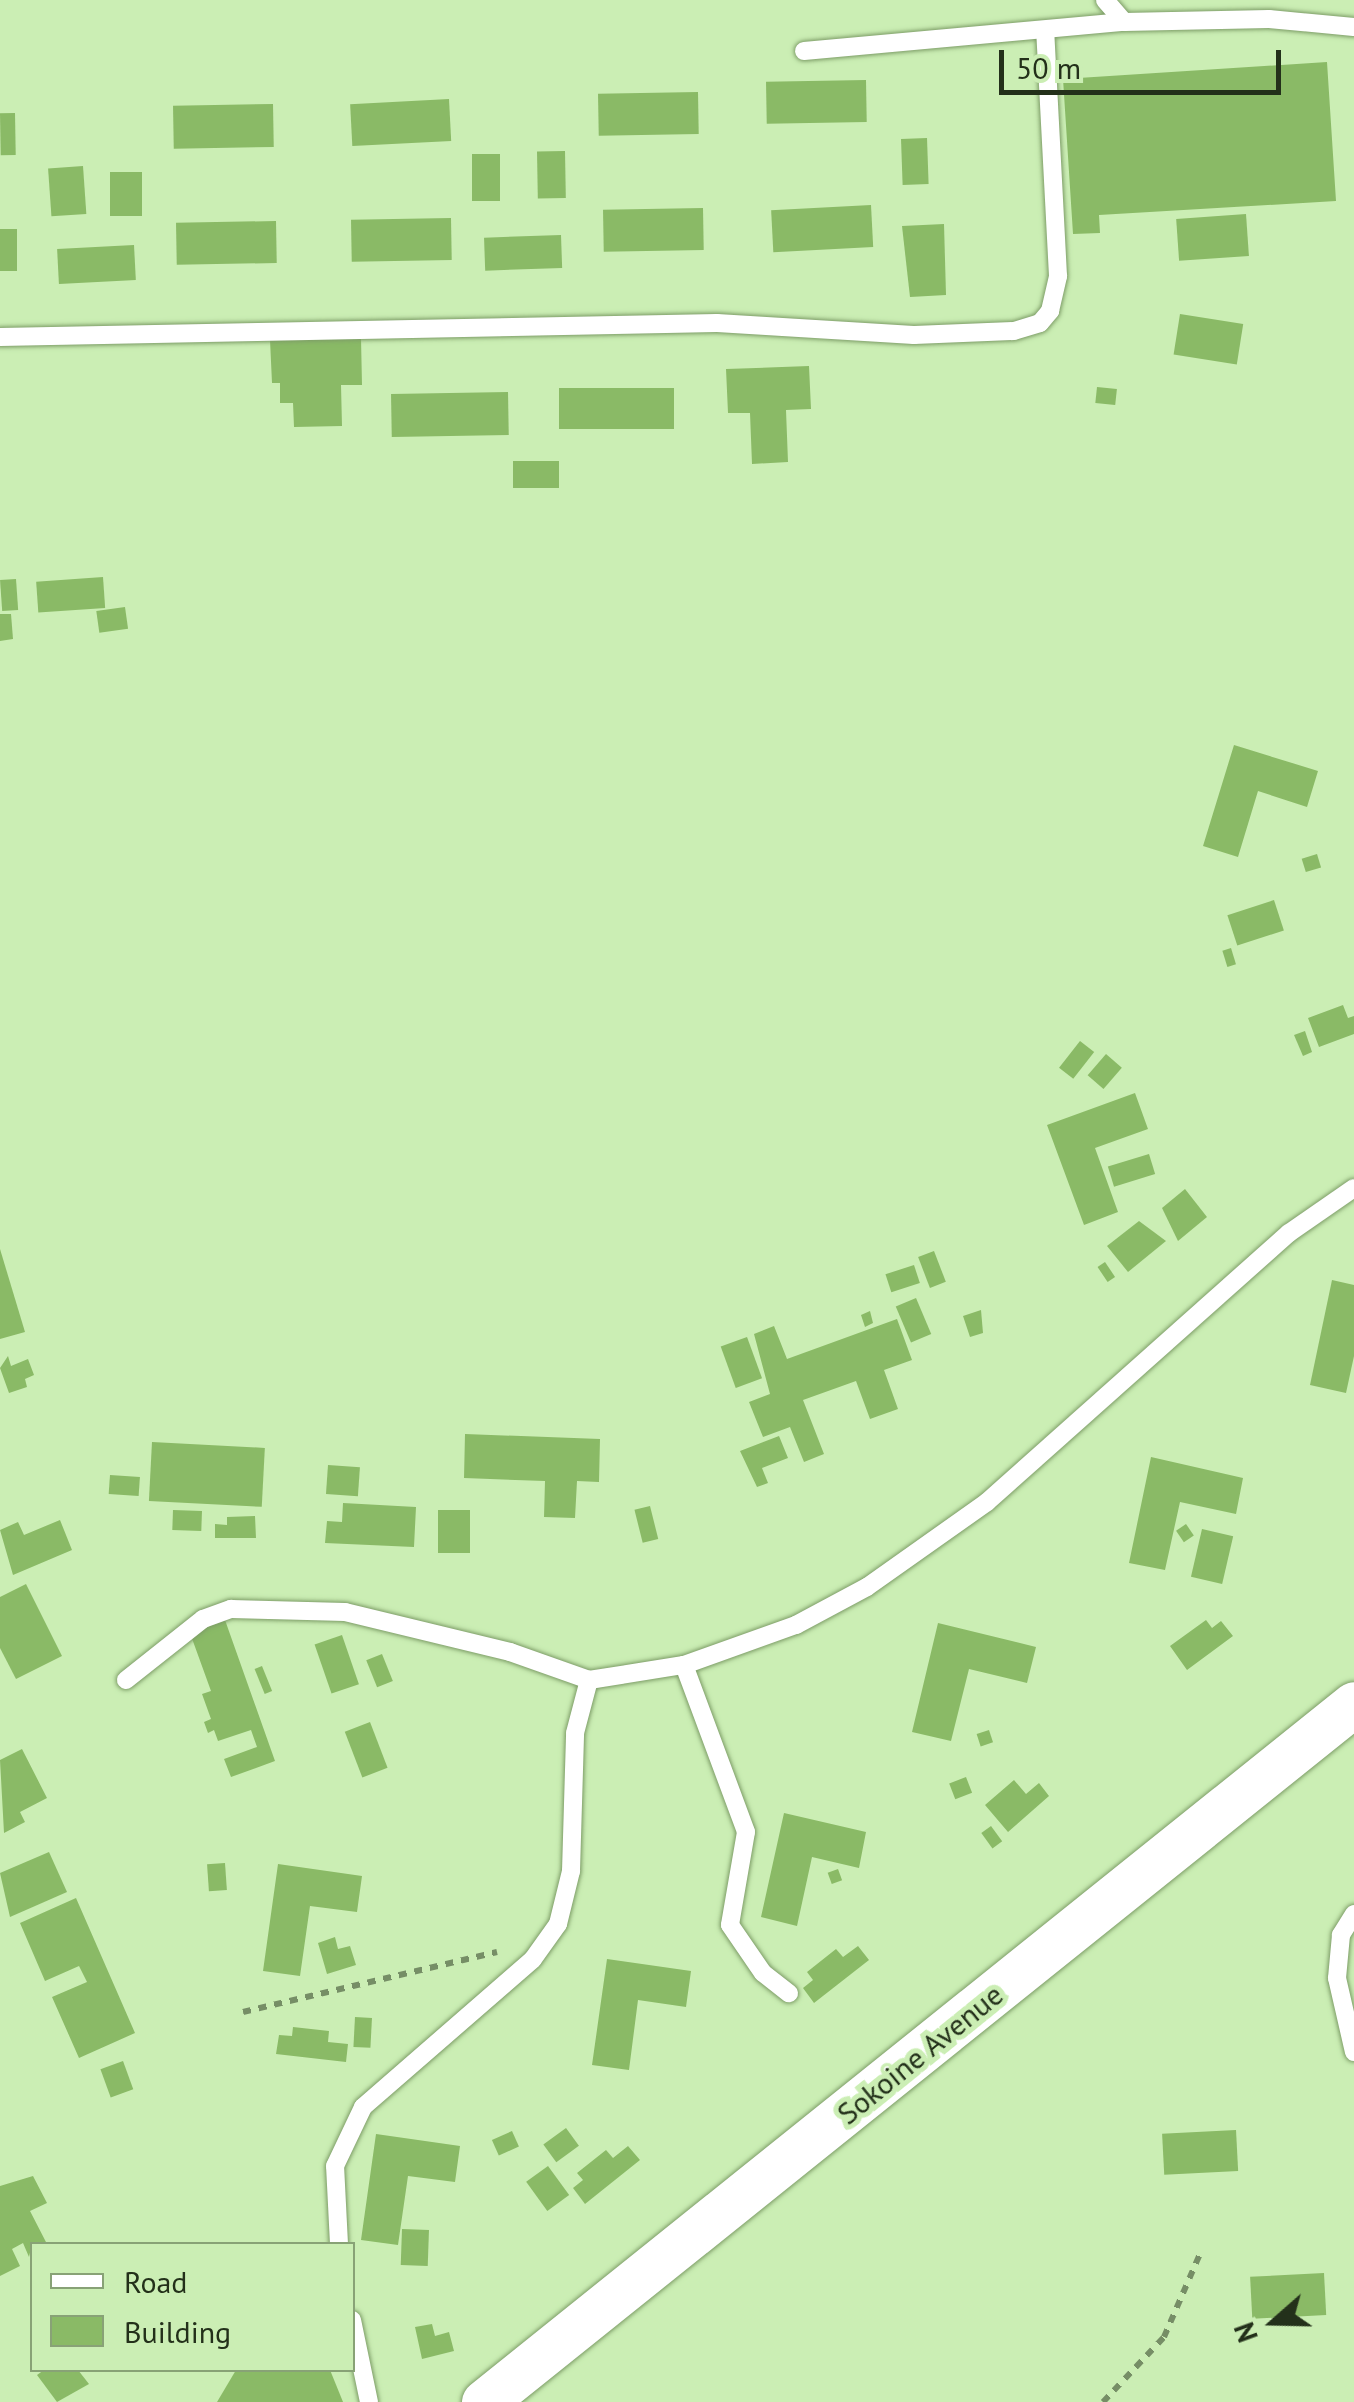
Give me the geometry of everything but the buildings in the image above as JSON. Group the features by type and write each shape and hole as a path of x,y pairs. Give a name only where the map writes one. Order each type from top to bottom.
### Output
{"street":[{"name":"Sokoine Avenue","path":"484,2402 1354,1704"}],"lane":[{"path":"1105,0 1124,22"},
{"path":"804,51 1124,22 1270,19 1354,27"},
{"path":"0,336 717,323 914,336 1014,331 1040,323 1050,311 1058,276 1045,32"},
{"path":"126,1680 203,1619 231,1609 346,1612 510,1652 588,1680 684,1664 796,1624 868,1587 972,1513 1289,1233 1354,1188"},
{"path":"684,1664 746,1832 730,1925 763,1973 789,1993"},
{"path":"340,2242 335,2166 364,2107 547,1943 568,1898 575,1733 588,1680"},
{"path":"1354,1914 1341,1935 1337,1978 1354,2052"},
{"path":"355,2334 369,2402"}],"path":[{"path":"243,2012 422,1966 547,1943"},
{"path":"1103,2402 1164,2337 1200,2254"}]}
